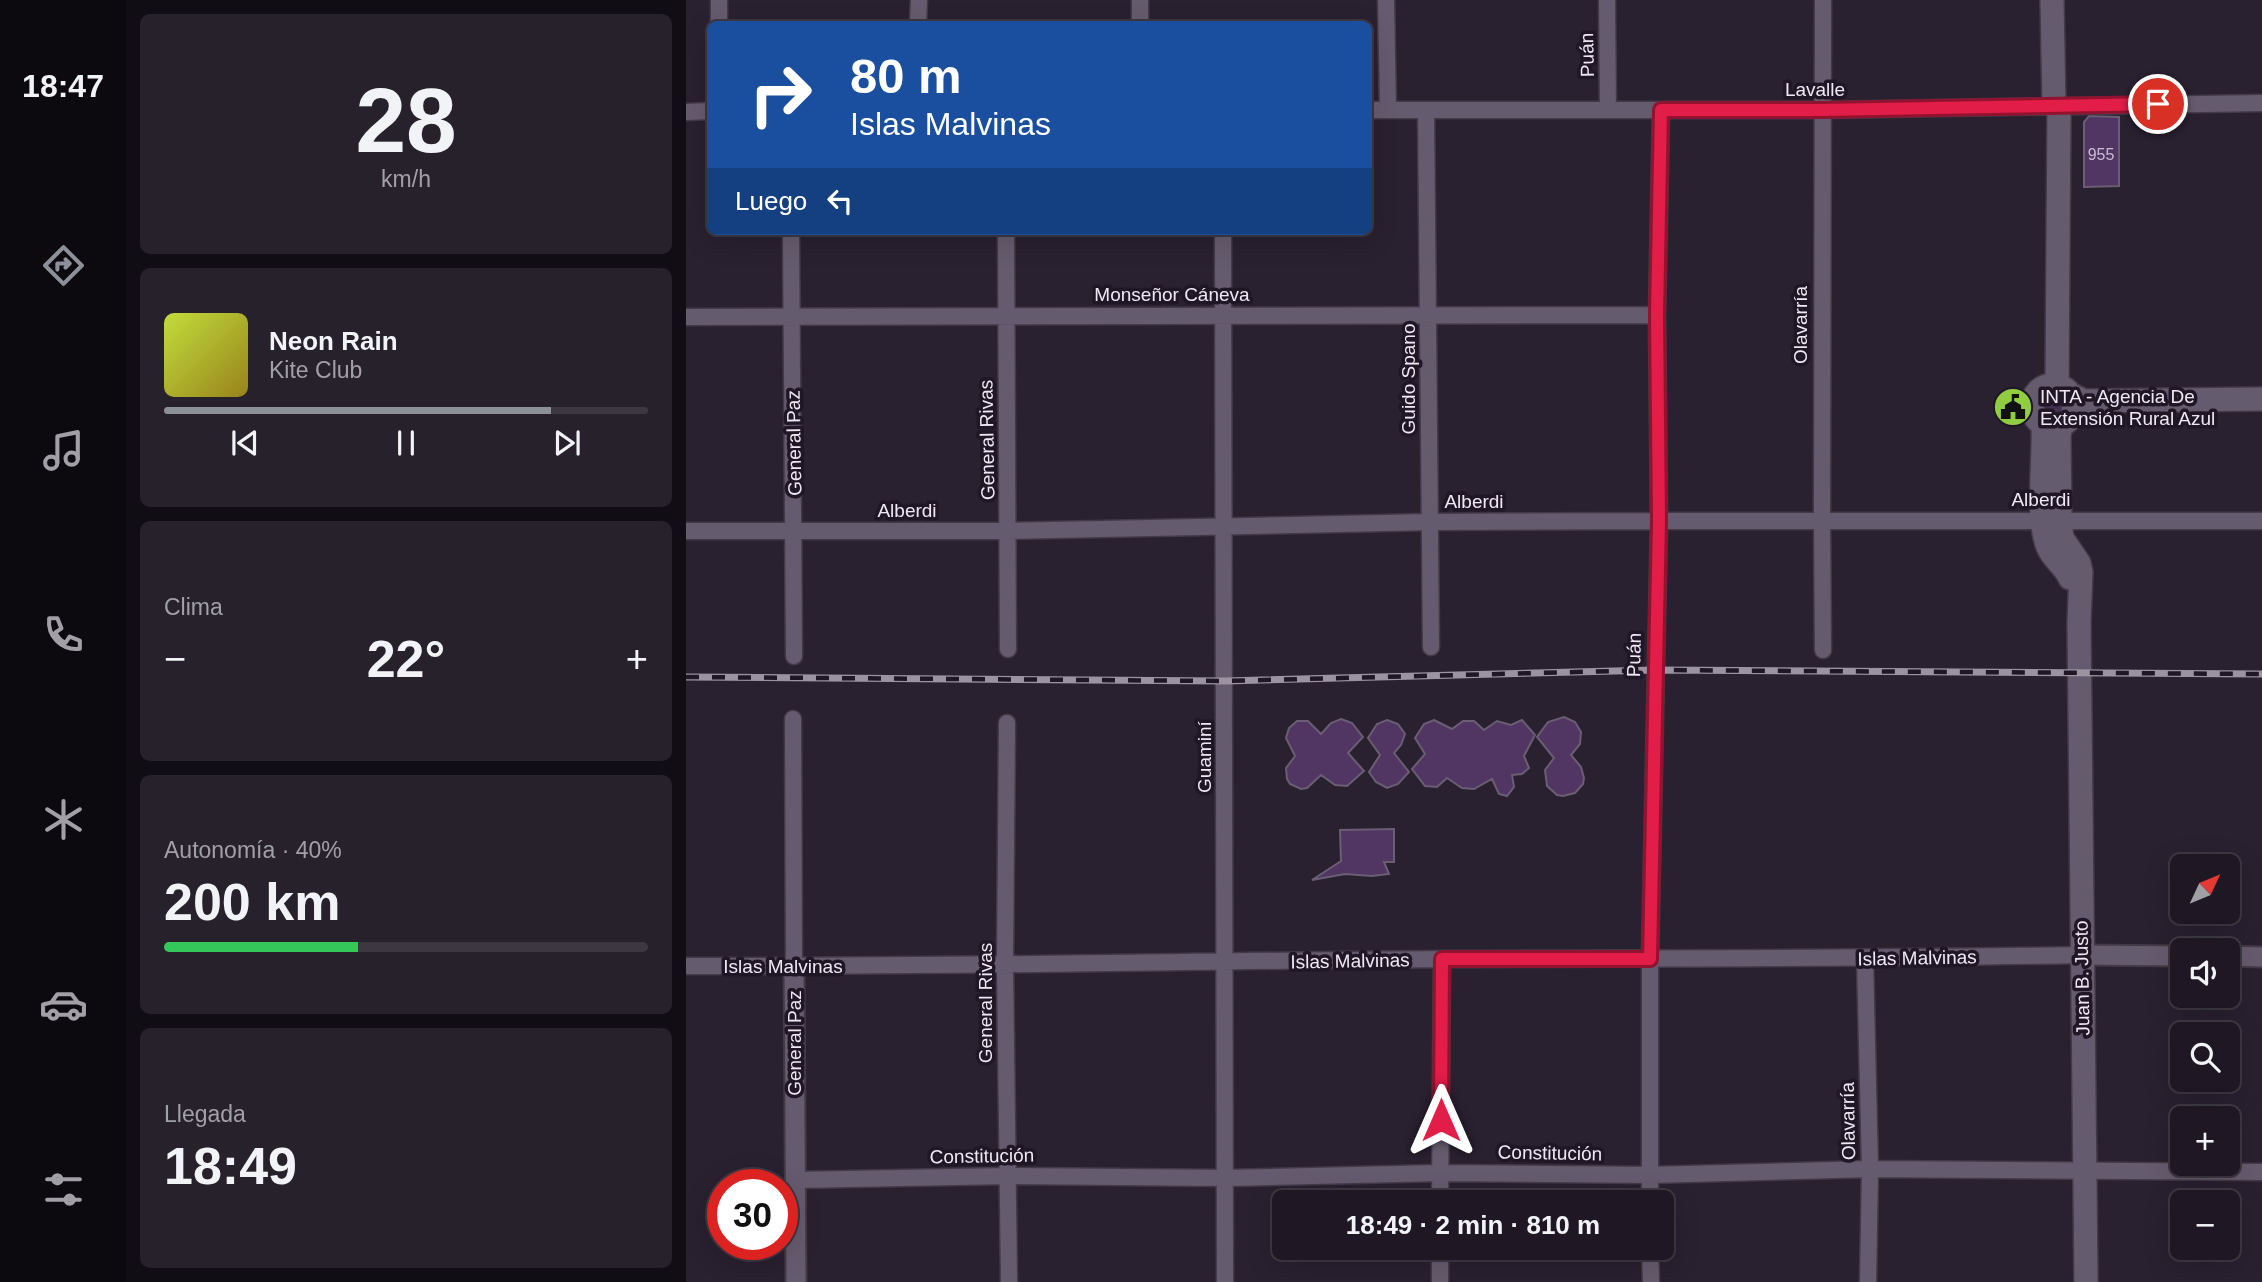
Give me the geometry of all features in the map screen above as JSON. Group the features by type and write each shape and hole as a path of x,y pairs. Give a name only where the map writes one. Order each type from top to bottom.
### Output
{"main road":[{"name":"Juan B. Justo","path":"2052,0 2054,106 2059,112 2058,405 2051,520 2079,563 2081,572 2079,622 2087,1282"},
{"path":"2058,405 2084,401 2262,399"},
{"path":"2058,405 2083,411 2262,409"}],"street":[{"path":"719,0 719,21"},
{"path":"918,21 919,0"},
{"path":"1140,0 1140,21"},
{"path":"1386,0 1388,110"},
{"name":"Puán","path":"1607,0 1608,109"},
{"name":"Olavarría","path":"1823,0 1823,650"},
{"name":"Lavalle","path":"1372,110 1821,110 2262,103"},
{"name":"Guido Spano","path":"1426,110 1431,647"},
{"name":"Puán","path":"1650,1190 1650,959 1659,521 1657,315 1661,110"},
{"path":"686,111 707,111"},
{"name":"General Paz","path":"791,235 794,656"},
{"name":"General Rivas","path":"1006,235 1009,649"},
{"name":"Guaminí","path":"1223,235 1225,1282"},
{"name":"Monseñor Cáneva","path":"686,317 1657,315"},
{"name":"Alberdi","path":"686,531 1009,531 1430,522 2262,521"},
{"name":"General Paz","path":"793,719 795,1169"},
{"name":"General Rivas","path":"1007,723 1005,964 1009,1282"},
{"name":"Islas Malvinas","path":"686,966 2170,956"},
{"path":"2240,956 2262,957"},
{"path":"1440,1190 1442,959"},
{"name":"Olavarría","path":"1865,959 1870,1169 1868,1282"},
{"name":"Constitución","path":"798,1180 1226,1178 1440,1173 1650,1175 1870,1169 2262,1172"},
{"name":"General Paz","path":"796,1260 796,1282"},
{"path":"1440,1260 1440,1282"},
{"path":"1650,1260 1651,1282"}],"shaded area":[{"path":"2049,394 2057,394 2063,404 2057,414 2049,414 2043,408 2043,400"}],"building":[{"path":"2089,116 2119,117 2119,186 2084,187 2084,122"},
{"path":"1564,717 1575,722 1581,732 1580,744 1571,755 1581,767 1584,778 1583,784 1575,793 1563,796 1557,795 1547,786 1545,770 1554,758 1537,737 1548,722"},
{"path":"1341,719 1352,723 1363,737 1348,753 1364,771 1347,786 1335,785 1321,775 1307,788 1301,789 1290,784 1286,768 1295,756 1286,738 1289,728 1297,721 1308,721 1321,734 1331,723"},
{"path":"1387,720 1398,724 1405,734 1394,753 1409,772 1398,784 1387,788 1376,782 1369,772 1380,755 1368,738 1377,724"},
{"path":"1434,720 1452,729 1463,721 1474,721 1484,730 1497,721 1511,725 1522,720 1535,735 1524,756 1529,768 1522,774 1512,775 1514,787 1507,796 1499,794 1492,779 1474,789 1462,788 1447,778 1437,787 1425,786 1412,769 1425,754 1415,738 1424,724"},
{"path":"1394,829 1394,862 1384,862 1389,874 1345,874 1312,880 1341,861 1340,830"}],"railway":[{"path":"686,677 1225,681 1655,670 2262,674"}],"place":[{"name":"INTA - Agencia De Extensión Rural Azul","path":"2013,407"}],"route":[{"path":"1441,1120 1442,959 1650,959 1659,521 1657,315 1661,110 2158,104"}]}
